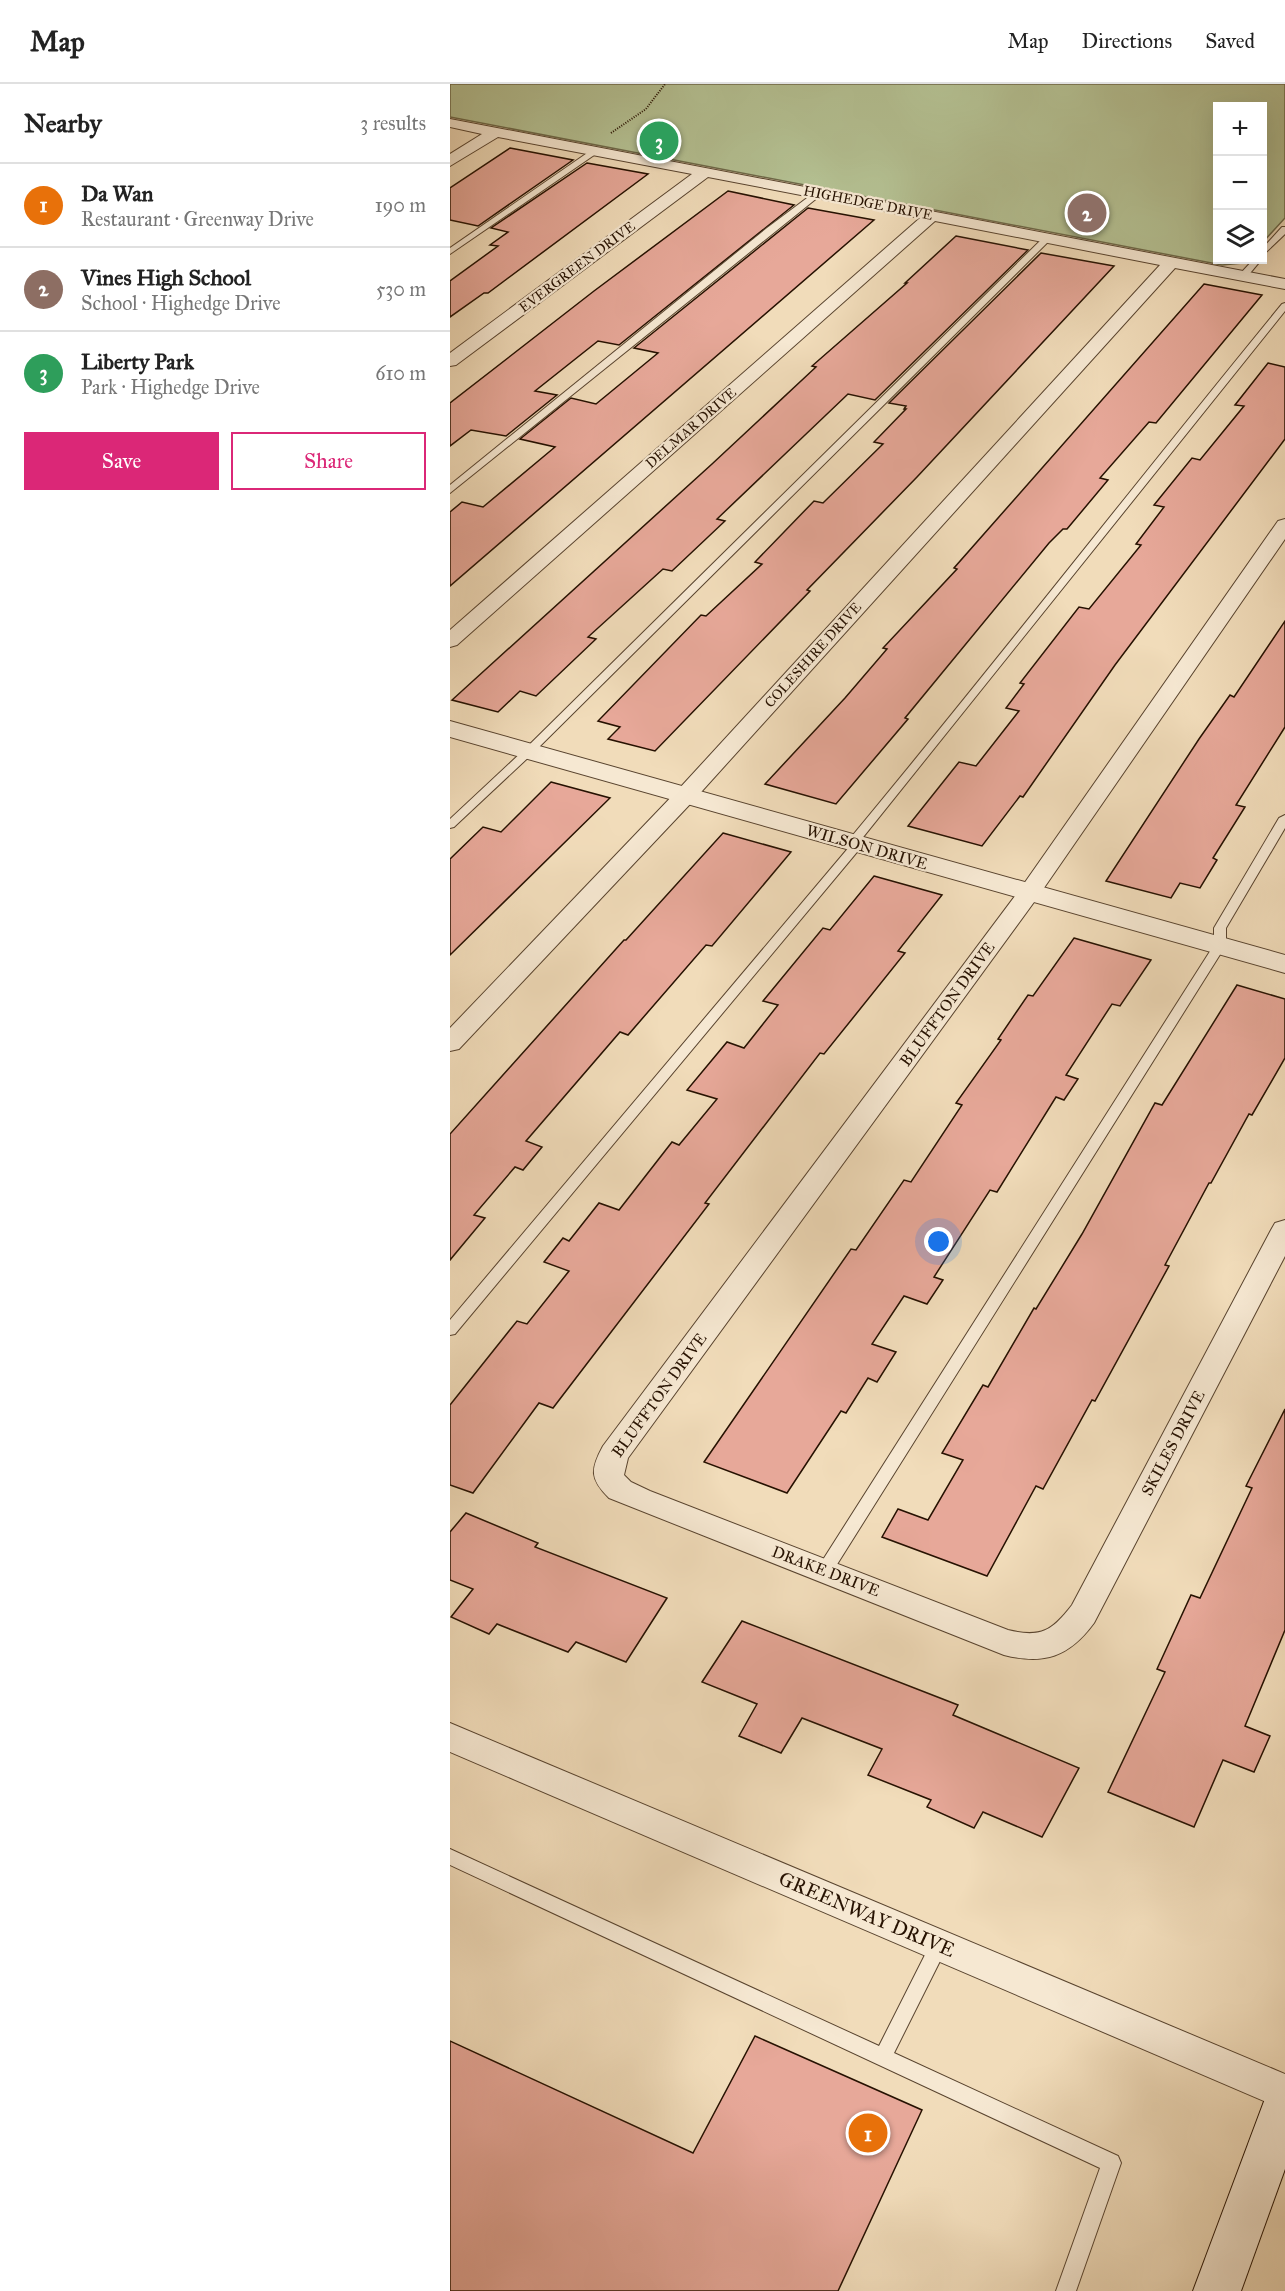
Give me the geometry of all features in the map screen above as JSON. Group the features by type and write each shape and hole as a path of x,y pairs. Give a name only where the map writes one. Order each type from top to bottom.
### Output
{"street":[{"name":"HIGHEDGE DRIVE","path":"450,123 1285,284"},
{"path":"450,161 495,132"},
{"name":"EVERGREEN DRIVE","path":"450,362 705,172"},
{"name":"DELMAR DRIVE","path":"450,641 932,216"},
{"name":"COLESHIRE DRIVE","path":"450,1043 685,796 1171,262"},
{"name":"BLUFFTON DRIVE","path":"609,1479 609,1468 614,1454 1029,893 1285,525"},
{"name":"WILSON DRIVE","path":"450,729 1285,964"},
{"name":"SKILES DRIVE","path":"1048,1646 1070,1633 1083,1614 1285,1230"},
{"name":"DRAKE DRIVE","path":"609,1479 620,1490 639,1500 825,1570 1004,1642 1024,1648 1048,1646"},
{"name":"GREENWAY DRIVE","path":"450,1737 1285,2092"},
{"path":"1216,2291 1285,2104"}],"lane":[{"path":"450,252 596,151"},
{"path":"450,490 742,252 818,194"},
{"path":"1267,249 1285,229"},
{"path":"450,825 528,752 1047,238"},
{"path":"1243,276 1254,264"},
{"path":"450,1330 855,844 1285,306"},
{"path":"825,1570 1220,945 1220,928 1285,818"},
{"path":"450,1857 1111,2163 1066,2291"},
{"path":"883,2057 939,1945"}],"path":[{"path":"611,133 646,109 665,84"}],"green space":[{"path":"450,84 1285,84 1285,218 1267,238 1267,102 1213,102 1213,263 450,117"}],"building":[{"path":"510,148 573,160 478,226 450,220 450,188"},
{"path":"587,163 648,174 488,293 484,293 450,317 450,281 498,246 490,245 508,232 491,228"},
{"path":"728,191 794,205 619,345 598,341 535,391 557,395 506,436 471,430 450,446 450,403"},
{"path":"808,208 874,220 450,586 450,512 462,502 483,507 555,447 520,439 571,398 596,404 658,353 634,348"},
{"path":"956,236 1028,250 875,400 848,394 717,519 725,521 672,571 663,569 588,637 596,639 536,696 520,691 498,712 452,700 712,464 816,367 812,366 907,283 905,283"},
{"path":"1041,253 1114,266 917,477 807,590 810,591 655,751 608,739 620,727 598,721 701,615 706,616 762,564 755,562 814,501 823,503 883,444 874,442 906,409 904,409 906,406 889,403"},
{"path":"1204,284 1262,295 1156,423 1149,422 1100,478 1108,480 1067,529 1063,529 1049,543 905,718 908,719 836,804 765,784 845,698 887,649 883,648 957,569 954,568"},
{"path":"1268,363 1285,367 1285,439 1115,665 1023,797 1020,796 982,846 908,826 959,762 976,766 1019,711 1006,708 1024,684 1020,683 1079,607 1089,609 1141,545 1136,544 1164,507 1154,505 1192,458 1200,460 1244,406 1235,405"},
{"path":"1285,621 1285,727 1236,805 1245,807 1213,858 1217,860 1200,888 1180,883 1171,898 1106,881 1199,739 1230,695 1234,697"},
{"path":"551,782 610,798 450,955 450,859 483,827 501,832"},
{"path":"723,833 791,852 712,946 706,945 628,1035 620,1032 526,1141 542,1147 523,1170 515,1167 474,1215 485,1218 450,1260 450,1134"},
{"path":"874,876 942,895 898,951 905,953 824,1054 820,1053 705,1203 709,1204 553,1408 539,1403 473,1493 450,1485 450,1405 517,1321 527,1324 569,1271 544,1262 563,1238 569,1241 599,1203 619,1210 672,1142 679,1145 717,1099 687,1090 727,1042 744,1048 778,1005 763,1001 823,928 830,930"},
{"path":"1074,938 1151,960 1120,1006 1112,1004 1066,1075 1078,1079 1064,1100 1056,1097 997,1192 990,1190 934,1277 943,1280 927,1304 904,1296 872,1344 896,1352 877,1382 868,1378 846,1413 841,1411 787,1493 704,1462 851,1249 856,1250 904,1180 911,1182 962,1105 956,1103 1001,1040 998,1039 1028,995 1033,996"},
{"path":"1237,985 1285,999 1285,1058 1209,1183 1165,1265 1169,1266 1095,1401 1092,1400 1043,1489 1036,1486 987,1576 882,1537 898,1509 928,1520 963,1460 942,1453 983,1385 988,1387 1034,1308 1036,1309 1082,1234 1155,1103 1162,1105"},
{"path":"1285,1409 1285,1630 1245,1726 1270,1736 1254,1772 1223,1760 1194,1827 1108,1792 1165,1672 1157,1669 1191,1595 1200,1598 1252,1488 1246,1486"},
{"path":"466,1513 538,1543 535,1547 667,1598 626,1662 576,1642 568,1652 497,1624 489,1634 451,1617 473,1589 450,1580 450,1532"},
{"path":"742,1621 958,1705 953,1715 1079,1768 1042,1837 983,1812 974,1828 927,1807 931,1800 868,1775 882,1749 802,1718 781,1753 739,1736 757,1704 702,1682"},
{"path":"755,2036 922,2110 838,2291 450,2291 450,2041 693,2153"}],"place":[{"name":"Liberty Park","path":"659,141"},
{"name":"Vines High School","path":"1087,213"},
{"name":"Da Wan","path":"868,2133"}]}
